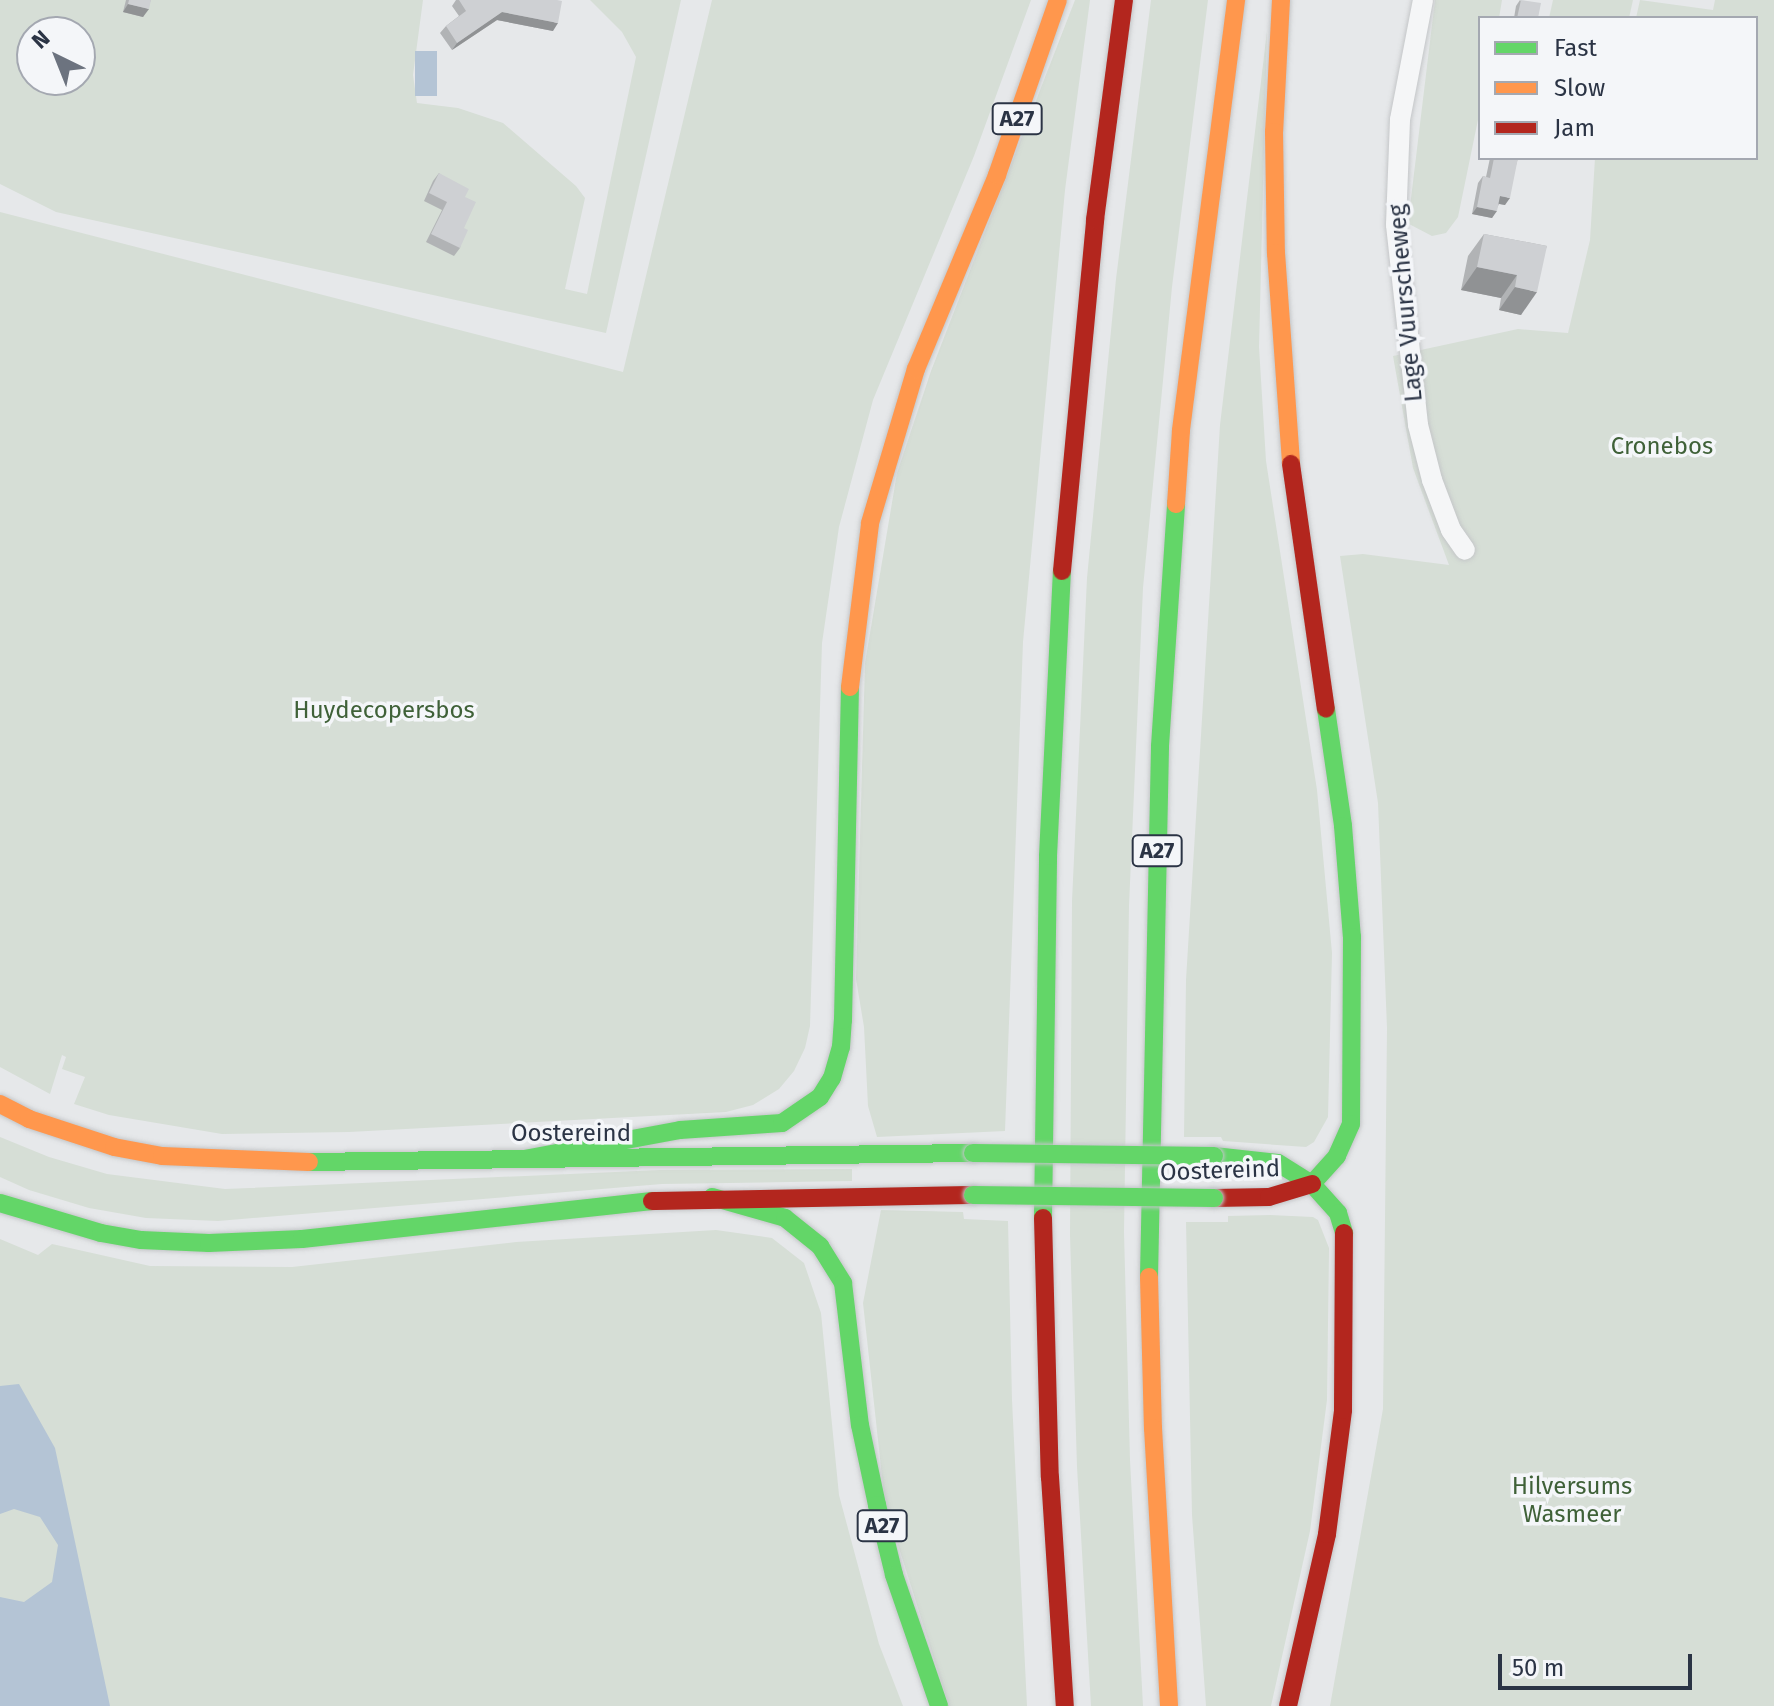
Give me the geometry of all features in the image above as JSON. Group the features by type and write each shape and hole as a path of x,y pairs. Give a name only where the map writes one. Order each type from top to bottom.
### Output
{"main road":[{"name":"A27","path":"524,1159 680,1130 782,1123 820,1097 832,1078 841,1047 843,1020 850,664 870,523 916,369 997,175 1058,0"},
{"path":"1065,1706 1050,1477 1043,1229 1048,856 1062,569 1076,402 1095,220 1124,0"},
{"name":"A27","path":"1169,1706 1153,1428 1148,1229 1160,746 1181,430 1236,0"},
{"path":"1281,0 1274,132 1282,359 1291,469 1343,826 1352,937 1351,1124 1337,1156 1312,1184 1338,1213 1345,1236 1343,1410 1327,1534 1288,1706"},
{"name":"Oostereind","path":"0,1104 70,1134 162,1156 270,1163 973,1153 1214,1156 1278,1163 1312,1184"},
{"name":"Oostereind","path":"0,1203 101,1233 141,1240 209,1243 302,1239 597,1204 712,1197 1269,1197 1312,1184"},
{"name":"A27","path":"712,1197 785,1218 820,1246 843,1283 860,1425 877,1505 894,1575 939,1706"}],"street":[{"name":"Lage Vuurscheweg","path":"1423,0 1400,120 1396,225 1403,317 1418,425 1451,530 1465,550"}],"green space":[{"path":"0,0 423,0 413,75 417,103 458,108 503,123 576,186 585,198 565,289 587,294 636,57 622,32 590,0 681,0 606,333 56,212 0,184"},
{"name":"Huydecopersbos","path":"712,0 1031,0 974,156 873,400 839,527 822,643 810,1026 805,1048 794,1071 779,1089 753,1105 726,1112 349,1132 222,1134 109,1115 74,1104 85,1077 62,1069 66,1057 62,1055 50,1094 0,1067 0,212 623,372"},
{"path":"1075,0 1090,0 1065,190 1023,642 1005,1131 877,1137 868,1106 864,1027 856,979 865,663 897,473 931,371"},
{"path":"1151,0 1208,0 1172,287 1143,588 1129,906 1124,1232 1130,1460 1143,1706 1091,1706 1077,1467 1070,1235 1072,901 1087,578 1116,279"},
{"path":"1435,0 1502,0 1499,16 1478,16 1478,120 1458,217 1446,233 1432,236 1409,224"},
{"path":"1553,0 1633,0 1629,16 1549,16"},
{"name":"Hilversums Wasmeer","path":"1640,0 1713,10 1715,0 1774,0 1774,1706 1330,1706 1383,1409 1387,1028 1378,803 1340,556 1363,554 1449,565 1413,468 1393,356 1518,329 1568,333 1590,240 1595,160 1758,160 1758,16 1636,16"},
{"path":"1267,31 1259,347 1266,461 1317,790 1332,953 1328,1117 1314,1142 1306,1147 1223,1141 1221,1137 1184,1137 1186,980 1220,425"},
{"path":"0,1137 49,1157 107,1174 225,1189 660,1170 852,1169 852,1181 662,1184 218,1221 146,1218 89,1208 29,1190 0,1177"},
{"path":"881,1210 963,1212 964,1219 1008,1221 1012,1400 1027,1706 949,1706 885,1504 863,1303"},
{"path":"1228,1216 1313,1217 1318,1220 1329,1248 1327,1400 1310,1531 1271,1706 1206,1706 1192,1515 1186,1222 1228,1222"},
{"path":"716,1230 772,1238 804,1263 821,1313 839,1495 879,1644 903,1706 0,1706 0,1239 38,1255 52,1244 150,1266 292,1267 516,1242"}],"water":[{"path":"415,51 437,51 437,96 415,96"},
{"path":"19,1384 55,1448 110,1706 0,1706 0,1597 24,1602 52,1582 58,1545 40,1517 14,1509 0,1514 0,1386"}],"building":[{"path":"129,0 151,0 149,9 128,4"},
{"path":"459,0 562,1 558,23 502,12 457,43 446,26 466,11"},
{"path":"1521,0 1541,3 1538,16 1517,16"},
{"path":"1494,160 1518,160 1510,198 1500,196 1497,211 1477,207 1483,176 1490,178"},
{"path":"439,173 469,189 465,197 476,202 464,228 468,230 460,248 431,234 447,202 429,193"},
{"path":"1484,234 1547,246 1537,292 1515,287 1517,275 1477,267"}],"traffic: fast":[{"path":"1149,1277 1160,746 1176,504"},
{"path":"1043,1218 1048,856 1062,571"},
{"path":"524,1159 680,1130 782,1123 820,1097 832,1078 841,1047 843,1020 850,687"},
{"path":"1326,709 1343,826 1352,937 1351,1124 1337,1156 1312,1184 1338,1213 1344,1233"},
{"path":"309,1162 973,1153"},
{"path":"973,1153 1214,1156"},
{"path":"1214,1156 1278,1163 1312,1184"},
{"path":"973,1195 1214,1198"},
{"path":"712,1197 785,1218 820,1246 843,1283 860,1425 877,1505 894,1575 939,1706"},
{"path":"0,1203 101,1233 141,1240 209,1243 302,1239 652,1201"}],"traffic: slow":[{"path":"850,687 870,523 916,369 997,175 1058,0"},
{"path":"1176,504 1181,430 1236,0"},
{"path":"1281,0 1274,132 1276,253 1291,464"},
{"path":"0,1104 29,1119 114,1147 162,1156 309,1162"},
{"path":"1149,1277 1153,1428 1169,1706"}],"traffic: jam":[{"path":"1062,571 1095,220 1124,0"},
{"path":"1291,464 1326,709"},
{"path":"1214,1198 1269,1197 1312,1184"},
{"path":"652,1201 973,1195"},
{"path":"1043,1218 1050,1477 1065,1706"},
{"path":"1288,1706 1327,1534 1343,1410 1344,1233"}],"park label":[{"name":"Cronebos","path":"1662,447"}]}
